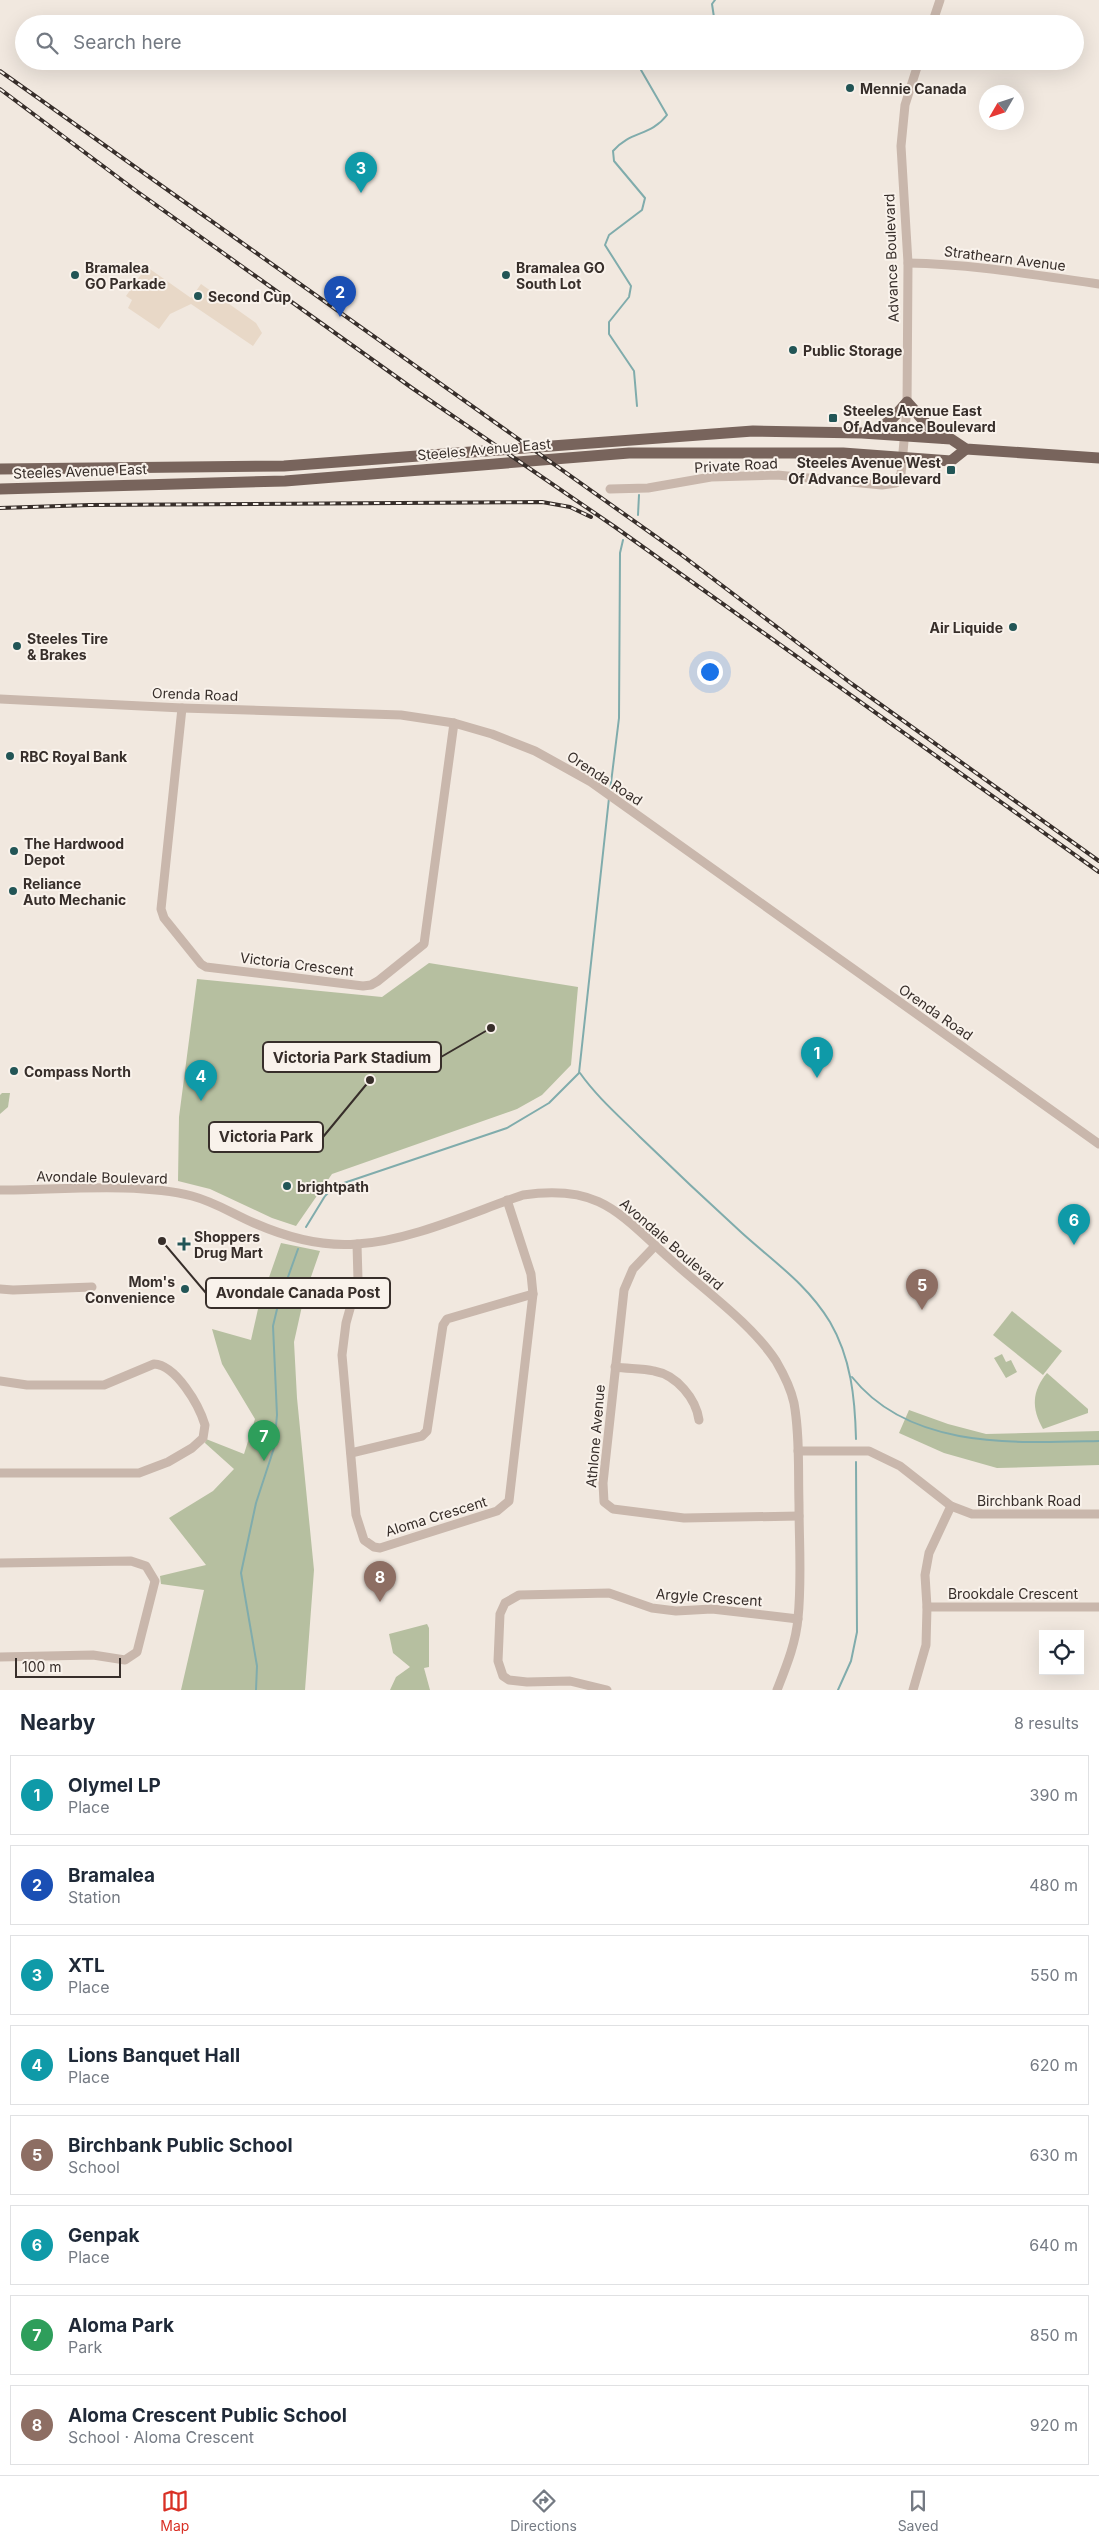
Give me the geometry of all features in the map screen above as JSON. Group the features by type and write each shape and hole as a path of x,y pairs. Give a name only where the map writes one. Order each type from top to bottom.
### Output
{"main road":[{"path":"862,433 878,429 892,419 907,402 931,429 945,439"},
{"name":"Steeles Avenue East","path":"0,469 284,466 753,431 862,433 951,439 966,449 1097,459"},
{"name":"Steeles Avenue East","path":"0,489 285,481 601,455 680,452 799,453 951,460 966,449"},
{"path":"284,466 285,481"}],"street":[{"path":"935,15 940,0"},
{"name":"Advance Boulevard","path":"903,457 907,402 908,263 901,135 905,105 916,70"},
{"name":"Strathearn Avenue","path":"908,263 972,267 1099,284"},
{"name":"Private Road","path":"610,488 648,488 711,477 777,475 894,484 901,474 903,457"},
{"name":"Orenda Road","path":"0,699 182,708 401,715 454,723 535,751 620,802 1099,1144"},
{"name":"Victoria Crescent","path":"182,708 161,909 164,918 201,964 206,967 363,986 371,985 378,981 424,944 454,723"},
{"name":"Avondale Boulevard","path":"0,1190 128,1189 171,1192 223,1206 282,1234 316,1242 357,1244 411,1233 523,1194 562,1191 579,1193 617,1211 736,1318 769,1352 783,1374 794,1401 798,1451 800,1586 798,1619 793,1645 777,1690"},
{"name":"Aloma Crescent","path":"357,1244 358,1280 346,1324 342,1355 356,1515 364,1540 374,1547 380,1548 497,1511 509,1501 533,1294 531,1274 507,1200"},
{"name":"Athlone Avenue","path":"655,1246 628,1278 624,1290 603,1483 604,1502 609,1507 684,1518 799,1516"},
{"path":"0,1288 13,1290 92,1286"},
{"path":"351,1453 422,1436 427,1431 443,1325 447,1319 533,1294"},
{"path":"0,1381 27,1385 104,1385 154,1364 161,1364 176,1374 205,1424 202,1438 192,1448 168,1462 138,1473 0,1473"},
{"path":"615,1368 656,1371 668,1376 694,1400 699,1420"},
{"name":"Birchbank Road","path":"798,1451 869,1451 900,1466 951,1506 972,1514 987,1516 1099,1514"},
{"path":"913,1690 926,1645 927,1607 925,1575 929,1553 951,1506"},
{"path":"0,1563 131,1562 146,1566 155,1581 137,1652 125,1660 93,1655 0,1657"},
{"name":"Argyle Crescent","path":"607,1690 570,1681 527,1682 509,1680 503,1676 498,1661 500,1614 505,1603 519,1595 609,1594 652,1608 676,1611 712,1609 798,1619"},
{"name":"Brookdale Crescent","path":"927,1607 1099,1607"}],"green space":[{"path":"429,963 578,987 571,1065 542,1095 517,1109 332,1174 296,1226 272,1218 210,1189 178,1181 179,1117 197,979 382,997"},
{"path":"2,1093 10,1093 8,1107 0,1114 0,1095"},
{"path":"281,1243 320,1251 304,1297 294,1342 297,1398 314,1570 305,1690 181,1690 204,1590 161,1584 160,1576 206,1565 169,1518 213,1491 234,1469 205,1443 206,1439 244,1454 255,1419 222,1364 212,1329 251,1340 258,1309"},
{"path":"1012,1311 1062,1351 1043,1375 993,1335"},
{"path":"1002,1354 1006,1362 1011,1360 1017,1372 1006,1378 994,1358"},
{"path":"1047,1373 1088,1409 1088,1413 1043,1429 1036,1414 1035,1400 1038,1386"},
{"path":"909,1410 948,1424 986,1434 1099,1431 1099,1465 997,1468 944,1453 899,1433"},
{"path":"427,1624 429,1628 429,1667 424,1668 430,1690 390,1690 396,1677 410,1667 393,1653 389,1634"}],"shaded area":[{"path":"147,267 191,298 201,284 256,323 262,333 253,346 191,304 170,314 159,329 128,308 132,300 126,296 133,286 136,288 140,282 137,280"}],"waterway":[{"path":"714,15 712,4 715,0"},
{"path":"637,406 634,371 609,334 609,322 629,297 631,286 605,245 609,235 642,210 645,198 614,161 613,151 620,144 654,127 667,115 641,70"},
{"path":"638,515 639,495"},
{"path":"610,791 619,718 620,553 623,540"},
{"path":"306,1227 325,1196 335,1186 507,1128 549,1103 579,1073 609,798"},
{"path":"580,1073 616,1114 716,1209 789,1274 821,1308 837,1336 847,1364 853,1393 856,1439"},
{"path":"256,1690 257,1666 241,1573 256,1503 274,1448 277,1415 273,1326 278,1305 298,1249"},
{"path":"852,1377 876,1401 903,1418 934,1430 966,1437 1000,1441 1099,1441"},
{"path":"838,1690 851,1661 857,1632 856,1462"}],"railway":[{"path":"0,71 679,553 852,684 1099,861"},
{"path":"0,89 135,190 412,388 615,527 1099,872"},
{"path":"0,508 90,505 542,502 570,507 591,517"}],"place":[{"name":"Mennie Canada","path":"850,88"},
{"name":"XTL","path":"361,193"},
{"name":"Bramalea GO Parkade","path":"75,275"},
{"name":"Bramalea GO South Lot","path":"506,275"},
{"name":"Second Cup","path":"198,296"},
{"name":"Bramalea","path":"340,317"},
{"name":"Public Storage","path":"793,350"},
{"name":"Steeles Avenue East Of Advance Boulevard","path":"833,418"},
{"name":"Steeles Avenue West Of Advance Boulevard","path":"951,470"},
{"name":"Air Liquide","path":"1013,627"},
{"name":"Steeles Tire & Brakes","path":"17,646"},
{"name":"RBC Royal Bank","path":"10,756"},
{"name":"The Hardwood Depot","path":"14,851"},
{"name":"Reliance Auto Mechanic","path":"13,891"},
{"name":"Victoria Park Stadium","path":"491,1028"},
{"name":"Compass North","path":"14,1071"},
{"name":"Olymel LP","path":"817,1078"},
{"name":"Victoria Park","path":"370,1080"},
{"name":"Lions Banquet Hall","path":"201,1101"},
{"name":"brightpath","path":"287,1186"},
{"name":"Avondale Canada Post","path":"162,1241"},
{"name":"Shoppers Drug Mart","path":"184,1244"},
{"name":"Genpak","path":"1074,1245"},
{"name":"Mom's Convenience","path":"185,1289"},
{"name":"Birchbank Public School","path":"922,1310"},
{"name":"Aloma Park","path":"264,1461"},
{"name":"Aloma Crescent Public School","path":"380,1602"}]}
